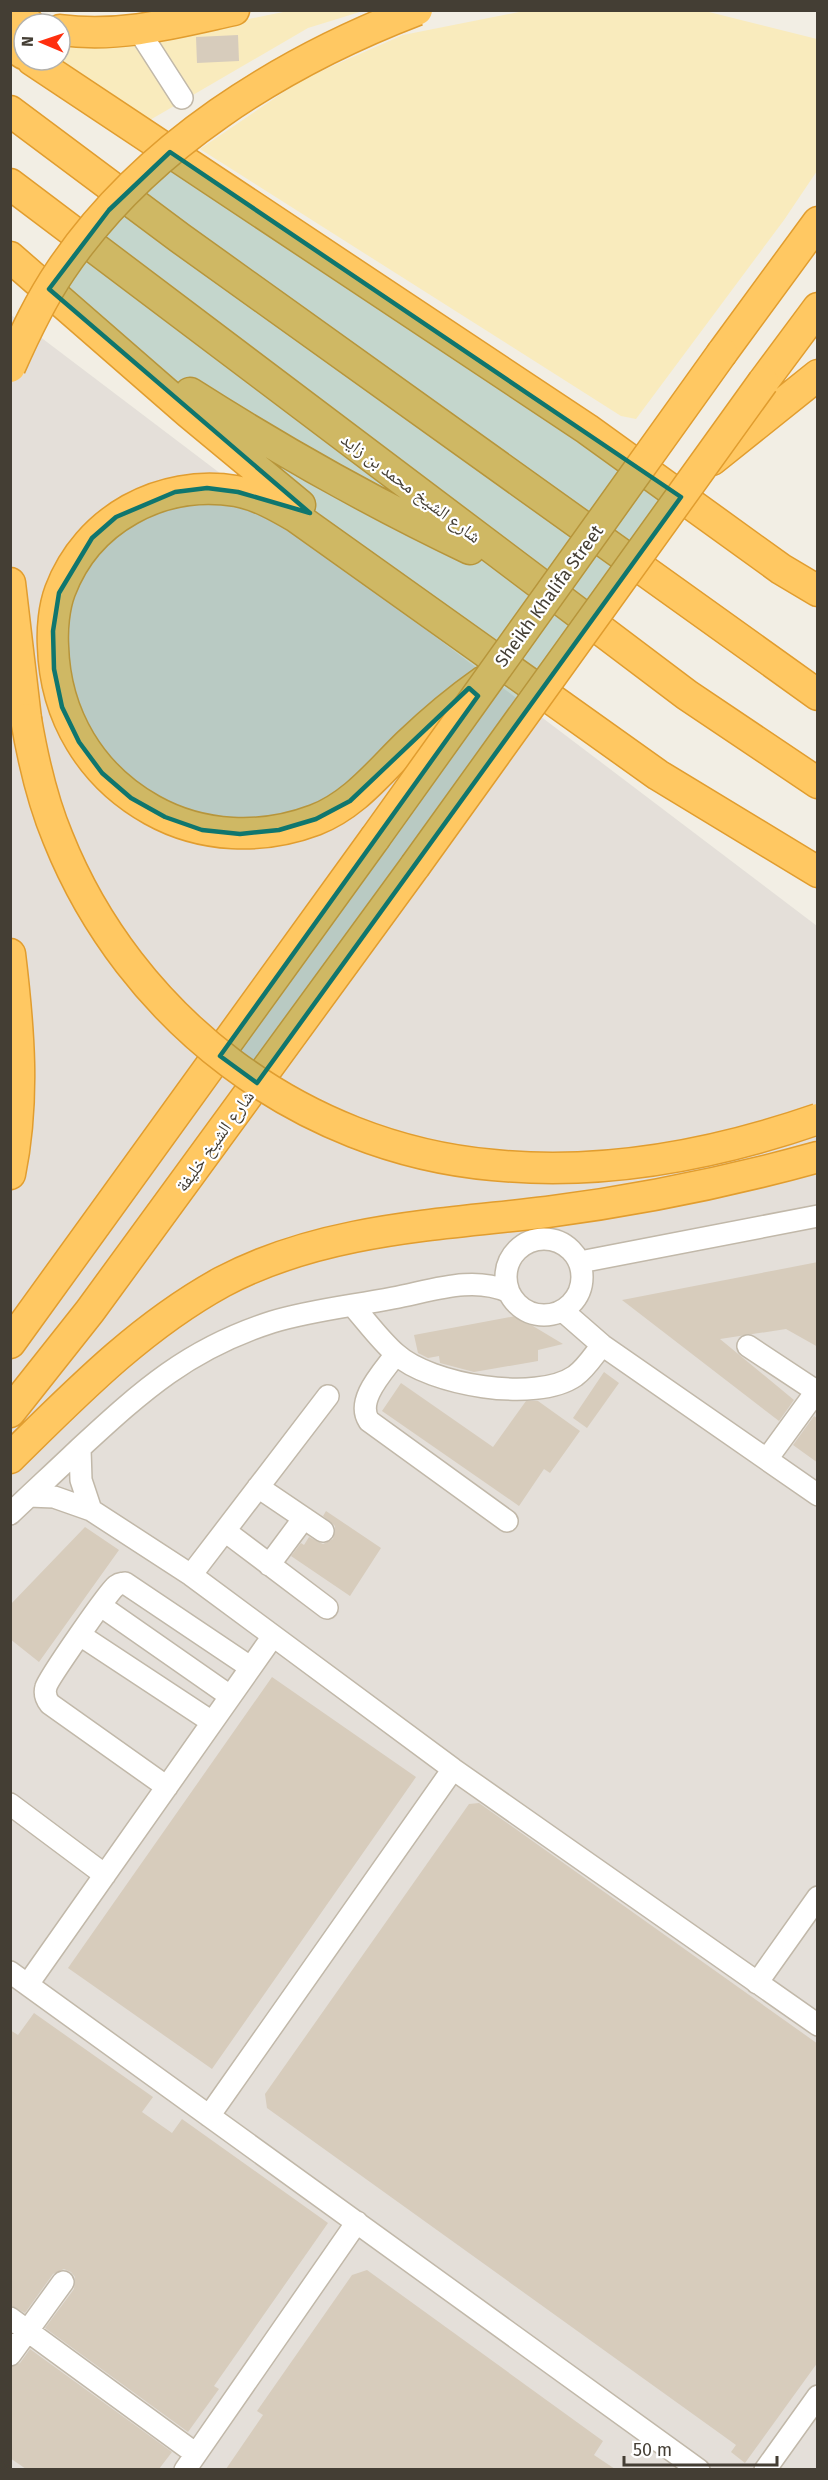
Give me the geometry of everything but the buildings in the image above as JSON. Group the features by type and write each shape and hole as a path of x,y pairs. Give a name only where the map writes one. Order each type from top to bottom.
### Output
{"highway":[{"path":"72,31 94,33 140,31 234,10"},
{"path":"10,367 41,302 61,270 109,210 164,158 224,111 287,72 353,37 417,10"},
{"path":"50,72 586,429 781,569 818,591"},
{"path":"10,111 180,238 818,694"},
{"name":"شارع الشيخ محمد بن زايد","path":"10,184 687,695 818,783"},
{"name":"Sheikh Khalifa Street","path":"10,1343 818,222"},
{"path":"10,256 189,413 427,610"},
{"path":"774,392 818,308"},
{"path":"98,331 201,400 326,476 406,519 524,574"},
{"path":"774,392 818,375"},
{"name":"شارع الشيخ خليفة","path":"10,1412 90,1311 416,866 701,469 774,392"},
{"path":"492,676 434,720 350,801 316,819 279,830 240,834 202,830 165,817 131,798 102,773 79,742 62,707 53,660 52,631 59,593 73,564 92,538 116,517 154,498 175,492 207,488 238,492 269,501 296,517 658,775 818,872"},
{"path":"781,569 818,602"},
{"path":"10,583 26,719 36,769 58,838 89,903 116,946 168,1009 198,1038 263,1087 298,1107 373,1140 463,1161 534,1167 587,1166 662,1159 746,1142 818,1119"},
{"path":"10,954 21,1060 20,1106 10,1174"},
{"path":"10,1458 118,1353 172,1311 222,1282 277,1257 334,1240 398,1229 638,1200 728,1181 818,1157"}],"street":[{"path":"140,31 182,98"},
{"path":"580,1262 818,1216"},
{"path":"546,1238 555,1240 570,1248 580,1262 583,1281 580,1290 571,1305 563,1311 548,1316 532,1314 518,1305 509,1292 507,1267 516,1252 530,1242 546,1238"},
{"path":"10,1514 132,1399 165,1374 199,1353 236,1335 312,1312 470,1284 498,1287 509,1292"},
{"path":"353,1306 396,1354 421,1370 441,1378 487,1388 529,1388 549,1385 575,1376 602,1345"},
{"path":"563,1311 602,1345 818,1495"},
{"path":"748,1346 817,1390 767,1459"},
{"path":"396,1354 367,1398 366,1416 369,1421 507,1521"},
{"path":"191,1575 328,1396"},
{"path":"80,1449 81,1480 91,1510"},
{"path":"258,1487 323,1532"},
{"path":"29,1496 54,1497 91,1510 191,1575 453,1770 818,2025"},
{"path":"269,1565 304,1518"},
{"path":"225,1532 327,1608"},
{"path":"167,1787 46,1699 46,1685 80,1635 120,1583 129,1585 250,1667"},
{"path":"101,1606 230,1696"},
{"path":"80,1635 212,1722"},
{"path":"28,1984 273,1636"},
{"path":"209,2116 453,1770"},
{"path":"10,1804 105,1875"},
{"path":"757,1983 818,1898"},
{"path":"10,1972 699,2469"},
{"path":"10,2318 190,2462 357,2222"},
{"path":"10,2355 63,2282"},
{"path":"765,2469 818,2396"}],"highlighted area":[{"path":"170,152 681,497 257,1083 220,1056 478,696 469,688 350,801 316,819 279,830 240,834 202,830 165,817 131,798 102,773 79,742 62,707 54,669 53,631 59,593 92,538 116,517 175,492 207,488 238,492 310,513 49,289 109,210"}],"shaded area":[{"path":"10,314 817,926 817,2469 11,2469"}],"sand":[{"path":"288,11 363,11 308,28 150,120 72,70 72,42 205,28"},
{"path":"524,11 705,11 817,39 817,171 784,220 636,419 621,416 200,149 303,79 403,35"}]}
